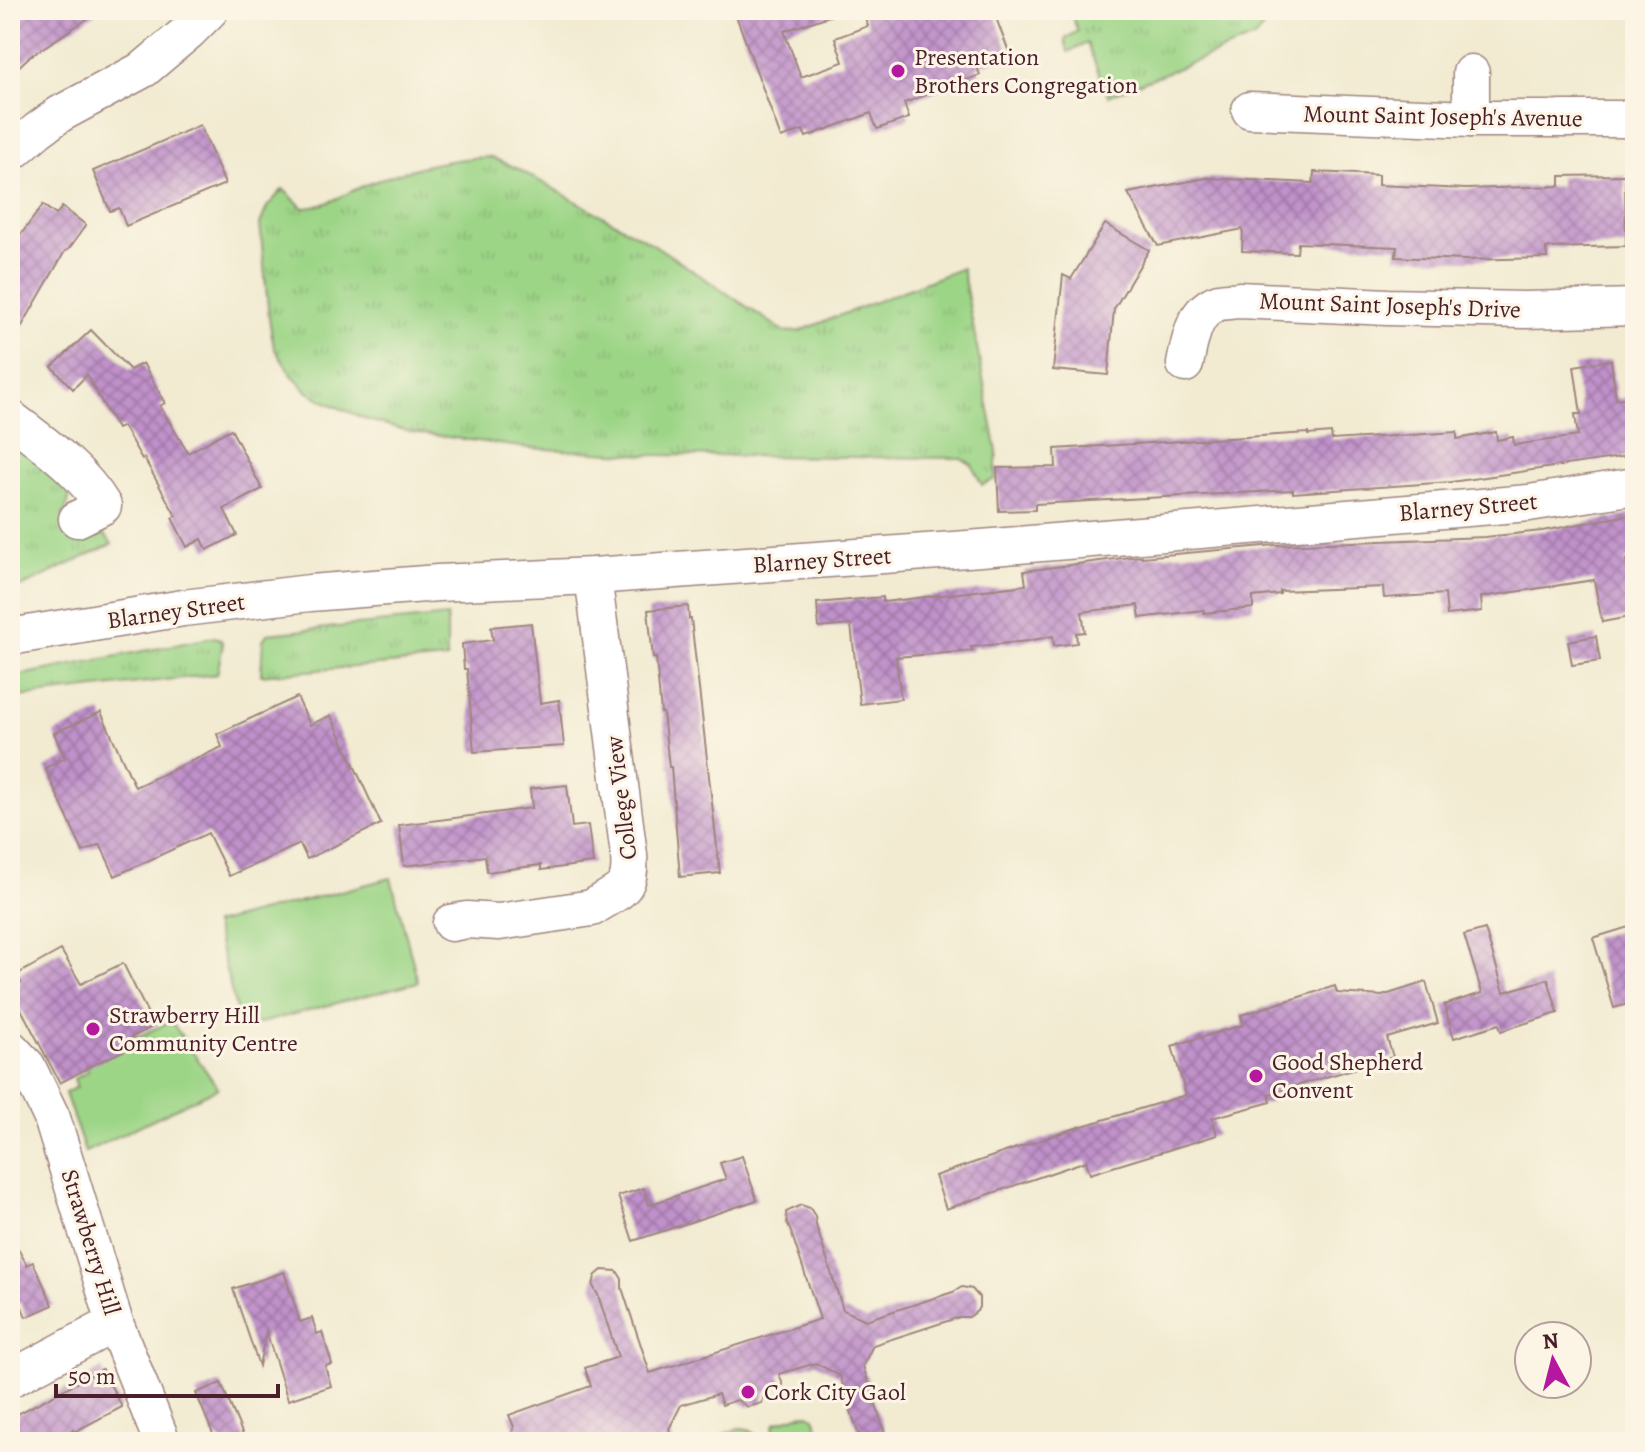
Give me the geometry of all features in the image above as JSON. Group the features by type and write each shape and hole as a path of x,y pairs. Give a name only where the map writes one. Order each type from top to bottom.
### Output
{"street":[{"path":"10,154 60,114 144,69 210,10"},
{"path":"1471,73 1471,119"},
{"name":"Mount Saint Joseph's Avenue","path":"1250,110 1471,119 1635,119"},
{"name":"Mount Saint Joseph's Drive","path":"1185,364 1192,328 1203,312 1217,303 1239,300 1525,310 1635,307"},
{"path":"10,418 54,451 93,489 90,512"},
{"name":"Blarney Street","path":"10,637 183,608 310,593 981,548 1514,504 1635,486"},
{"name":"College View","path":"451,923 467,920 499,922 592,908 617,895 629,880 629,855 593,576"},
{"name":"Strawberry Hill","path":"10,1048 27,1066 52,1118 115,1323 162,1442"},
{"path":"10,1379 115,1323"}],"green space":[{"path":"1069,10 1256,10 1263,28 1254,38 1108,96 1087,43 1068,52 1065,39 1078,31"},
{"path":"490,157 516,168 653,244 785,332 800,331 962,268 997,452 995,479 982,485 972,465 961,458 648,455 528,448 411,432 368,420 308,392 291,374 274,348 260,224 267,207 283,189 303,208 311,207 413,169 442,162"},
{"path":"10,436 68,481 69,499 63,515 75,537 104,534 112,544 10,590"},
{"path":"447,616 447,659 261,675 263,640 267,634"},
{"path":"215,637 223,644 217,674 10,698 10,677"},
{"path":"391,878 418,982 241,1028 214,924"},
{"path":"171,1021 218,1088 85,1152 65,1093 77,1087 74,1079 88,1071 85,1062"},
{"path":"809,1414 814,1417 823,1442 774,1442 775,1423"},
{"path":"739,1428 752,1430 758,1442 715,1442 719,1436"}],"building":[{"path":"10,10 101,10 29,57 10,75"},
{"name":"Presentation Brothers Congregation","path":"734,10 834,10 835,14 784,31 801,77 843,62 835,38 868,26 862,10 993,10 1010,55 977,67 980,75 904,103 909,118 877,129 871,113 806,137 803,130 781,138"},
{"path":"200,125 225,184 126,226 119,208 110,211 93,171"},
{"path":"1314,172 1378,175 1378,185 1466,189 1560,186 1560,176 1625,175 1626,246 1546,248 1547,258 1464,260 1396,257 1397,247 1298,243 1297,253 1242,251 1243,229 1158,246 1128,193 1206,178 1313,183"},
{"path":"43,205 56,215 62,207 86,225 65,251 10,347 10,249"},
{"path":"1105,224 1149,250 1114,309 1108,375 1053,370 1063,275 1071,279"},
{"path":"91,330 130,370 143,363 165,403 160,406 188,453 231,429 262,489 224,509 237,535 207,550 202,539 187,547 172,518 176,516 144,458 123,426 117,429 87,375 73,389 52,367"},
{"path":"1611,360 1616,399 1631,397 1635,455 1451,482 1293,493 1293,490 1035,504 1035,510 999,511 997,468 1056,467 1055,449 1308,433 1331,433 1332,440 1457,432 1457,439 1496,432 1497,440 1513,437 1514,445 1578,436 1575,414 1581,414 1574,366"},
{"path":"1635,514 1635,558 1626,560 1635,616 1602,622 1594,580 1481,597 1482,611 1447,615 1445,594 1384,598 1383,587 1280,591 1280,594 1253,597 1253,608 1140,618 1138,605 1082,612 1085,632 1076,633 1077,643 1054,646 1053,636 971,647 972,651 896,657 901,699 860,704 851,625 819,628 817,603 883,597 883,602 1026,585 1024,571 1130,557 1276,545 1485,537 1542,531"},
{"path":"688,606 720,873 680,877 671,767 648,610"},
{"path":"531,623 540,703 559,700 564,746 474,752 462,644 493,640 491,627"},
{"path":"1596,636 1600,661 1572,665 1568,641"},
{"path":"297,697 310,725 331,715 381,824 307,859 300,844 229,876 208,833 115,876 100,844 83,852 45,768 65,758 54,733 101,712 135,787 222,747 217,734"},
{"path":"567,785 572,827 588,825 593,863 541,870 541,865 487,872 485,856 404,866 399,825 532,808 530,789"},
{"path":"1635,925 1635,1002 1614,1008 1593,938"},
{"path":"1485,929 1504,992 1548,979 1558,1013 1501,1031 1499,1024 1454,1038 1444,1005 1482,993 1464,935"},
{"path":"61,950 81,984 123,963 154,1026 130,1038 134,1046 60,1083 21,1009 10,1016 10,989 21,983 16,975"},
{"name":"Good Shepherd Convent","path":"1426,982 1438,1023 1387,1038 1393,1057 1269,1094 1271,1102 1212,1118 1217,1135 1090,1174 1086,1161 946,1209 935,1176 1186,1095 1172,1046 1243,1025 1241,1015 1335,986 1337,993 1382,996"},
{"path":"742,1156 757,1200 633,1241 618,1196 644,1188 649,1205 726,1179 720,1163"},
{"path":"801,1205 810,1208 815,1216 843,1310 866,1320 962,1287 972,1289 979,1297 977,1311 969,1317 960,1317 873,1345 863,1366 888,1442 861,1442 840,1376 816,1363 779,1374 783,1385 765,1391 762,1403 748,1407 737,1400 722,1405 718,1394 681,1405 669,1429 673,1442 509,1442 514,1427 509,1415 591,1386 585,1368 618,1357 593,1286 595,1276 602,1270 617,1271 622,1279 622,1288 650,1373 820,1319 787,1223 786,1212"},
{"path":"10,1234 27,1265 33,1262 53,1305 26,1317 20,1302 10,1306"},
{"path":"284,1272 300,1322 312,1318 317,1334 322,1332 332,1364 325,1366 331,1386 288,1400 266,1331 259,1366 233,1289"},
{"path":"102,1369 122,1407 48,1442 10,1442 10,1418"},
{"path":"221,1383 246,1442 223,1442 213,1434 196,1393"}],"place":[{"name":"Presentation Brothers Congregation","path":"898,71"},
{"name":"Strawberry Hill Community Centre","path":"93,1029"},
{"name":"Good Shepherd Convent","path":"1256,1076"},
{"name":"Cork City Gaol","path":"748,1392"}]}
